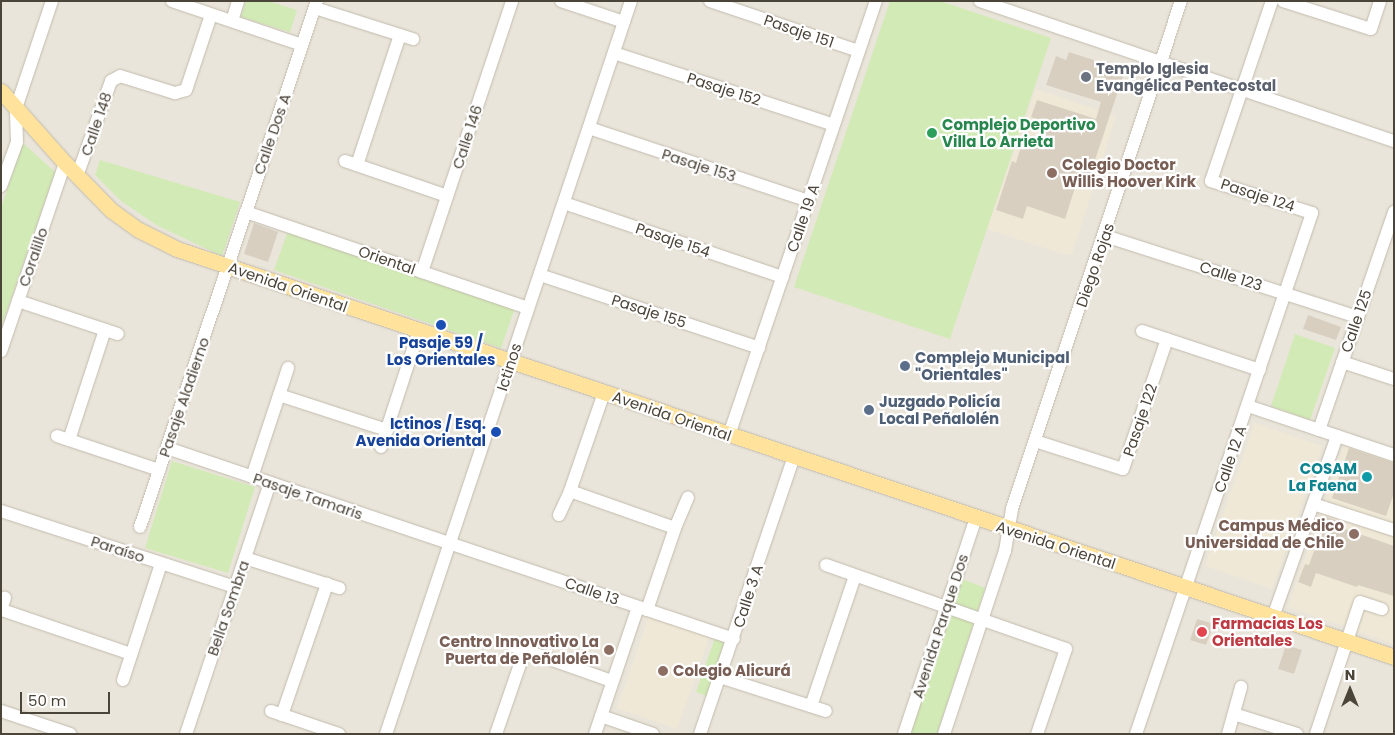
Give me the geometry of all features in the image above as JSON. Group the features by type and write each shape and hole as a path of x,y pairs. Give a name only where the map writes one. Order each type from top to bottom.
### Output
{"main road":[{"name":"Avenida Oriental","path":"1,91 77,176 111,210 139,230 177,249 604,394 1394,657"}],"street":[{"path":"1,186 16,142 16,108 52,1"},
{"path":"172,1 302,45"},
{"path":"232,21 238,1"},
{"name":"Calle 146","path":"422,272 512,1"},
{"path":"561,1 624,22"},
{"name":"Ictinos","path":"386,734 631,1"},
{"name":"Pasaje 151","path":"710,1 859,51"},
{"name":"Calle 19 A","path":"729,435 876,1"},
{"path":"980,1 1394,141"},
{"name":"Diego Rojas","path":"1009,529 1012,509 1105,236 1182,1"},
{"name":"Pasaje 124","path":"1272,1 1211,181 1312,213"},
{"path":"1283,1 1371,29 1380,1"},
{"path":"316,4 413,39"},
{"name":"Calle Dos A","path":"228,267 316,4"},
{"name":"Calle 148","path":"77,176 113,78 123,76 175,93 186,90 211,15"},
{"path":"400,35 351,163 447,196"},
{"name":"Pasaje 152","path":"614,53 834,125"},
{"name":"Pasaje 153","path":"589,128 808,201"},
{"name":"Coralillo","path":"1,351 65,163"},
{"name":"Pasaje 154","path":"564,203 783,276"},
{"name":"Oriental","path":"246,212 528,308"},
{"name":"Calle 125","path":"1319,430 1394,212"},
{"name":"Calle 12 A","path":"1136,734 1312,213"},
{"name":"Calle 123","path":"1105,236 1358,317"},
{"name":"Pasaje Aladierno","path":"140,528 228,267"},
{"name":"Pasaje 155","path":"540,275 759,348"},
{"path":"18,301 118,334"},
{"path":"69,440 105,330"},
{"path":"381,447 419,331"},
{"path":"1142,331 1260,370"},
{"name":"Pasaje 122","path":"1035,441 1123,469 1167,339"},
{"path":"1342,362 1394,379"},
{"path":"252,477 288,368"},
{"path":"559,515 570,491 604,394"},
{"path":"279,395 386,430"},
{"path":"1248,406 1394,455"},
{"path":"56,436 159,470"},
{"path":"1273,617 1338,436"},
{"name":"Pasaje Tamaris","path":"167,448 450,543"},
{"name":"Calle 3 A","path":"700,734 734,639 794,457"},
{"name":"Bella Sombra","path":"186,734 270,483"},
{"path":"570,491 675,528"},
{"path":"595,734 612,681 688,498"},
{"path":"1313,504 1394,530"},
{"name":"Paraíso","path":"1,511 235,587"},
{"name":"Avenida Parque Dos","path":"904,734 976,518"},
{"path":"944,734 983,621 1005,551 1009,529"},
{"name":"Calle 13","path":"450,543 734,639"},
{"path":"245,558 333,586 276,713 339,734"},
{"path":"123,680 161,564"},
{"path":"826,565 1066,649 1037,734"},
{"path":"811,706 856,576"},
{"path":"1316,734 1360,602 1382,609"},
{"path":"3,606 131,654"},
{"path":"496,734 519,648 612,681"},
{"path":"720,676 826,711"},
{"path":"1228,734 1241,687"},
{"path":"1,710 70,734"},
{"path":"1234,714 1297,734"},
{"path":"601,716 653,734"}],"shaded area":[{"path":"1,1 1394,1 1394,734 1,734"},
{"name":"Colegio Doctor Willis Hoover Kirk","path":"1036,89 1116,116 1072,254 1067,255 987,229"},
{"path":"1255,423 1322,446 1272,589 1205,566"},
{"name":"Campus Médico Universidad de Chile","path":"1345,443 1394,460 1394,644 1288,607"},
{"name":"Colegio Alicurá","path":"650,614 710,635 677,729 617,708"}],"green space":[{"path":"246,1 268,1 297,10 290,32 241,17"},
{"name":"Complejo Deportivo Villa Lo Arrieta","path":"890,1 940,1 1051,38 950,339 794,287"},
{"path":"23,143 55,172 1,327 1,208"},
{"path":"100,160 240,202 222,256 158,226 121,201 95,175"},
{"path":"288,231 515,308 501,348 274,270"},
{"path":"1295,334 1335,348 1310,420 1271,406"},
{"path":"172,461 255,487 228,573 145,548"},
{"path":"960,578 985,588 937,734 908,734"},
{"path":"715,638 728,643 709,697 696,692"}],"building":[{"path":"1069,52 1125,70 1089,178 1079,175 1065,219 1027,206 1023,219 996,210 1012,161 1016,163 1023,140 1041,145 1048,123 1031,117 1037,100 1096,119 1101,102 1046,85 1056,56 1066,60"},
{"path":"254,223 278,232 268,262 244,254"},
{"path":"1308,315 1341,327 1336,340 1303,329"},
{"name":"COSAM La Faena","path":"1349,448 1394,463 1394,493 1386,516 1332,498"},
{"path":"1326,517 1344,523 1342,528 1394,546 1394,596 1358,585 1357,587 1316,573 1311,587 1298,582 1305,564 1309,565"},
{"name":"Farmacias Los Orientales","path":"1197,619 1214,624 1206,645 1190,640"},
{"path":"1286,645 1302,650 1294,674 1278,669"}],"place":[{"name":"Templo Iglesia Evangélica Pentecostal","path":"1086,77"},
{"name":"Complejo Deportivo Villa Lo Arrieta","path":"932,133"},
{"name":"Colegio Doctor Willis Hoover Kirk","path":"1052,173"},
{"name":"Pasaje 59 / Los Orientales","path":"441,325"},
{"name":"Complejo Municipal \"Orientales\"","path":"905,366"},
{"name":"Juzgado Policía Local Peñalolén","path":"869,410"},
{"name":"Ictinos / Esq. Avenida Oriental","path":"496,432"},
{"name":"COSAM La Faena","path":"1367,477"},
{"name":"Campus Médico Universidad de Chile","path":"1354,534"},
{"name":"Farmacias Los Orientales","path":"1202,632"},
{"name":"Centro Innovativo La Puerta de Peñalolén","path":"609,650"},
{"name":"Colegio Alicurá","path":"663,671"}]}
